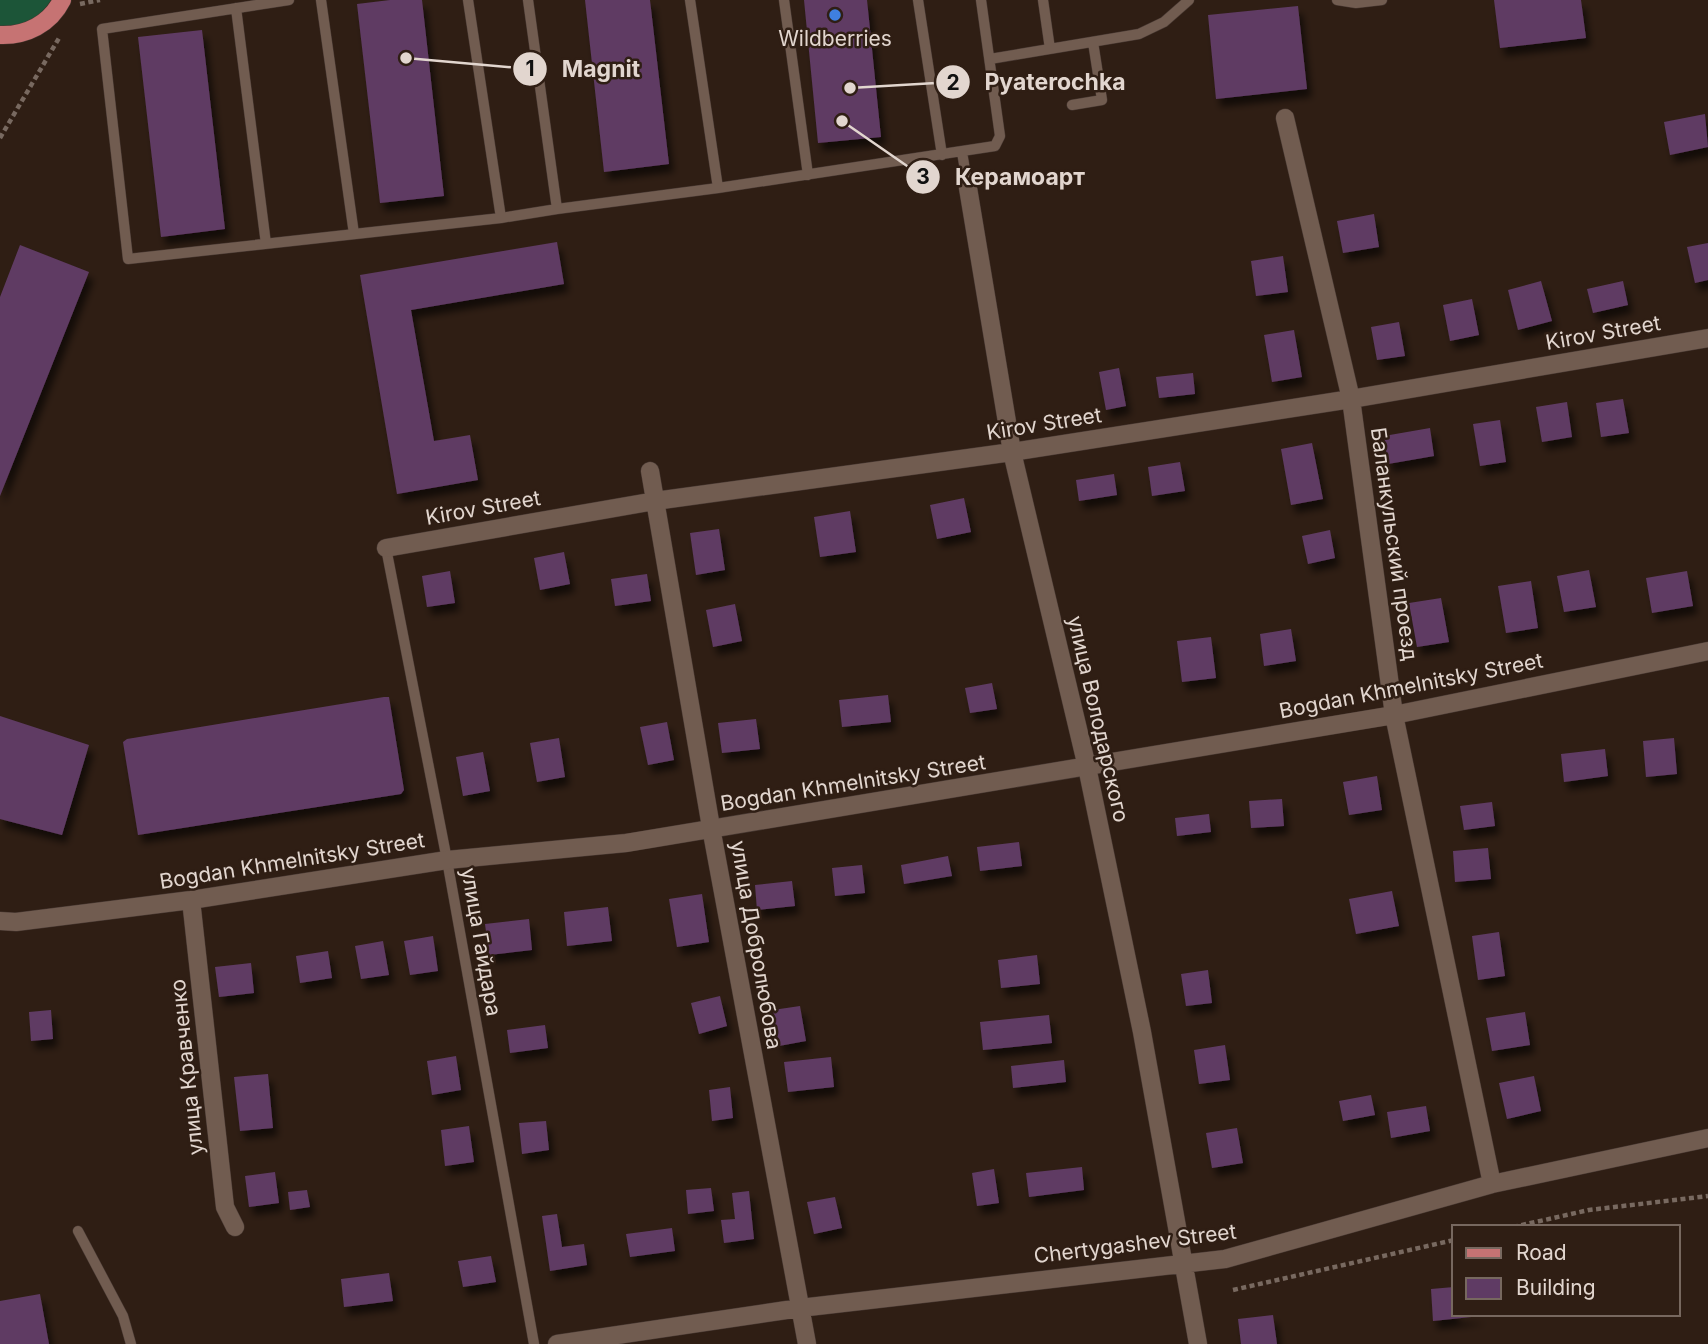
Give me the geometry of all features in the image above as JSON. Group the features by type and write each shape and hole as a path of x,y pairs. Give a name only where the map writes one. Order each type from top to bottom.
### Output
{"main road":[{"path":"0,50 20,34 42,24 62,0"},
{"path":"0,35 20,34"}],"street":[{"name":"Баланкульский проезд","path":"1285,118 1351,399 1394,715 1492,1184"},
{"name":"улица Володарского","path":"968,188 1012,452 1087,767 1142,1032 1198,1344"},
{"name":"Kirov Street","path":"386,548 655,501 1012,452 1351,399 1708,338"},
{"name":"улица Добролюбова","path":"650,471 712,829 807,1344"},
{"name":"Bogdan Khmelnitsky Street","path":"0,920 16,922 191,900 447,860 626,843 1394,715 1708,651"},
{"name":"улица Кравченко","path":"191,900 225,1207 235,1227"},
{"name":"Chertygashev Street","path":"557,1344 800,1307 1184,1261 1225,1259 1492,1184 1708,1138"}],"lane":[{"path":"289,0 102,29 128,259 501,218 995,146 999,142 981,0"},
{"path":"321,0 354,234"},
{"path":"468,0 501,218"},
{"path":"528,0 556,209"},
{"path":"690,0 718,188"},
{"path":"784,0 808,175"},
{"path":"918,0 942,155"},
{"path":"1043,0 1050,49"},
{"path":"990,59 1139,34 1164,22 1189,0"},
{"path":"1337,0 1356,3 1382,0"},
{"path":"236,8 266,243"},
{"path":"1072,105 1102,100 1093,42"},
{"path":"962,152 968,188"},
{"name":"улица Гайдара","path":"386,548 447,860 534,1344"},
{"path":"78,1231 123,1316 131,1344"}],"path":[{"path":"73,15 80,4 100,0"},
{"path":"0,138 66,26"},
{"path":"1522,1225 1588,1210 1708,1196"},
{"path":"1233,1290 1452,1240"}],"green space":[{"path":"0,0 51,0 30,20 16,25 0,26"}],"building":[{"path":"422,0 444,196 380,203 357,4"},
{"path":"585,0 650,0 669,164 604,172"},
{"path":"804,0 867,0 881,137 818,143"},
{"path":"1494,0 1581,0 1586,38 1500,48"},
{"path":"1298,6 1307,89 1216,99 1208,15"},
{"path":"202,30 225,229 161,237 138,37"},
{"path":"1705,114 1708,147 1670,155 1664,122"},
{"path":"1374,214 1379,247 1343,253 1337,221"},
{"path":"557,242 564,284 411,310 434,441 470,435 478,480 397,494 360,275"},
{"path":"1708,243 1708,280 1695,283 1687,247"},
{"path":"20,245 89,272 0,496 0,297"},
{"path":"1283,256 1288,292 1256,296 1251,261"},
{"path":"1541,281 1552,321 1518,330 1508,290"},
{"path":"1623,281 1628,305 1593,313 1587,289"},
{"path":"1472,299 1479,335 1450,341 1443,305"},
{"path":"1399,322 1405,356 1377,360 1371,327"},
{"path":"1294,330 1302,377 1272,382 1264,335"},
{"path":"1119,368 1126,406 1106,410 1099,372"},
{"path":"1193,373 1195,394 1159,398 1156,377"},
{"path":"1623,399 1629,433 1601,437 1596,403"},
{"path":"1567,402 1572,437 1542,442 1536,407"},
{"path":"1500,420 1506,462 1480,466 1473,424"},
{"path":"1430,428 1434,456 1388,464 1384,436"},
{"path":"1312,443 1323,499 1291,505 1281,449"},
{"path":"1180,462 1185,491 1152,496 1148,467"},
{"path":"1114,474 1117,495 1079,501 1076,480"},
{"path":"964,498 971,532 937,539 930,505"},
{"path":"850,511 856,552 820,557 814,517"},
{"path":"719,529 725,570 696,575 690,533"},
{"path":"1330,530 1335,558 1308,564 1302,536"},
{"path":"564,552 570,584 540,590 534,558"},
{"path":"1589,570 1596,607 1564,612 1557,576"},
{"path":"450,571 455,603 427,607 422,576"},
{"path":"1687,571 1693,606 1652,613 1646,578"},
{"path":"647,574 651,601 615,606 611,579"},
{"path":"1531,581 1538,628 1506,633 1498,586"},
{"path":"1441,598 1449,642 1417,647 1409,603"},
{"path":"735,604 742,641 713,647 706,610"},
{"path":"1291,629 1296,661 1264,666 1260,634"},
{"path":"1211,637 1216,678 1182,682 1177,641"},
{"path":"992,683 997,709 970,713 965,688"},
{"path":"888,695 891,722 842,727 839,700"},
{"path":"389,697 404,790 401,794 138,835 123,742 127,739"},
{"path":"0,716 89,745 62,835 0,819"},
{"path":"756,719 760,749 722,753 718,723"},
{"path":"667,722 674,760 648,765 640,727"},
{"path":"559,738 565,777 537,782 530,743"},
{"path":"1674,738 1677,774 1646,777 1643,741"},
{"path":"1605,749 1608,776 1564,782 1561,754"},
{"path":"483,752 490,791 463,796 456,757"},
{"path":"1377,776 1382,810 1349,815 1343,782"},
{"path":"1282,799 1284,826 1251,828 1249,801"},
{"path":"1492,802 1495,826 1464,830 1460,806"},
{"path":"1209,814 1211,832 1177,836 1175,818"},
{"path":"1019,842 1022,866 980,871 977,847"},
{"path":"1488,848 1491,879 1455,882 1453,851"},
{"path":"948,856 952,876 904,884 901,865"},
{"path":"862,865 865,893 835,896 832,868"},
{"path":"792,881 795,906 757,910 755,885"},
{"path":"1392,891 1399,926 1356,934 1349,899"},
{"path":"702,894 709,942 677,947 669,899"},
{"path":"608,907 612,941 567,946 564,912"},
{"path":"529,919 532,950 489,955 485,924"},
{"path":"1499,932 1505,976 1478,980 1472,936"},
{"path":"433,936 438,971 410,975 404,941"},
{"path":"383,941 389,975 361,979 355,946"},
{"path":"328,951 332,978 300,983 296,956"},
{"path":"1037,955 1040,984 1001,988 998,960"},
{"path":"251,963 254,993 219,997 215,967"},
{"path":"1208,970 1212,1003 1186,1006 1181,974"},
{"path":"720,996 727,1026 699,1034 691,1003"},
{"path":"800,1006 806,1041 779,1046 773,1010"},
{"path":"51,1010 53,1039 31,1041 29,1012"},
{"path":"1525,1012 1530,1045 1492,1051 1486,1018"},
{"path":"1049,1015 1052,1043 983,1050 980,1022"},
{"path":"545,1025 548,1048 510,1053 507,1030"},
{"path":"1225,1045 1230,1080 1199,1084 1194,1050"},
{"path":"456,1056 461,1090 432,1095 427,1061"},
{"path":"831,1057 834,1087 788,1092 784,1062"},
{"path":"1064,1060 1066,1082 1013,1088 1011,1066"},
{"path":"268,1074 273,1128 240,1131 234,1077"},
{"path":"1534,1076 1541,1111 1507,1119 1499,1083"},
{"path":"730,1087 733,1118 712,1121 709,1090"},
{"path":"1371,1095 1375,1115 1343,1121 1339,1101"},
{"path":"1426,1106 1430,1131 1391,1138 1387,1112"},
{"path":"546,1121 549,1150 522,1154 519,1123"},
{"path":"469,1126 474,1162 445,1166 441,1130"},
{"path":"1237,1128 1243,1163 1212,1168 1206,1133"},
{"path":"1082,1167 1084,1190 1029,1197 1026,1173"},
{"path":"994,1169 999,1203 977,1206 972,1173"},
{"path":"275,1172 279,1203 249,1207 245,1176"},
{"path":"711,1188 714,1211 688,1214 686,1190"},
{"path":"307,1190 310,1207 290,1210 288,1192"},
{"path":"749,1191 754,1239 724,1243 721,1220 735,1219 732,1193"},
{"path":"835,1197 842,1228 814,1234 807,1202"},
{"path":"557,1214 562,1247 584,1244 587,1265 550,1271 542,1216"},
{"path":"672,1228 675,1251 630,1257 626,1234"},
{"path":"491,1256 496,1282 463,1287 458,1261"},
{"path":"389,1273 393,1301 344,1307 341,1279"},
{"path":"1452,1287 1452,1316 1481,1316 1433,1321 1431,1289"},
{"path":"40,1294 49,1344 0,1344 0,1301"},
{"path":"1273,1315 1277,1344 1241,1344 1238,1319"}],"place":[{"name":"Wildberries","path":"835,15"},
{"name":"Magnit","path":"406,58"},
{"name":"Pyaterochka","path":"850,88"},
{"name":"Керамоарт","path":"842,121"}]}
